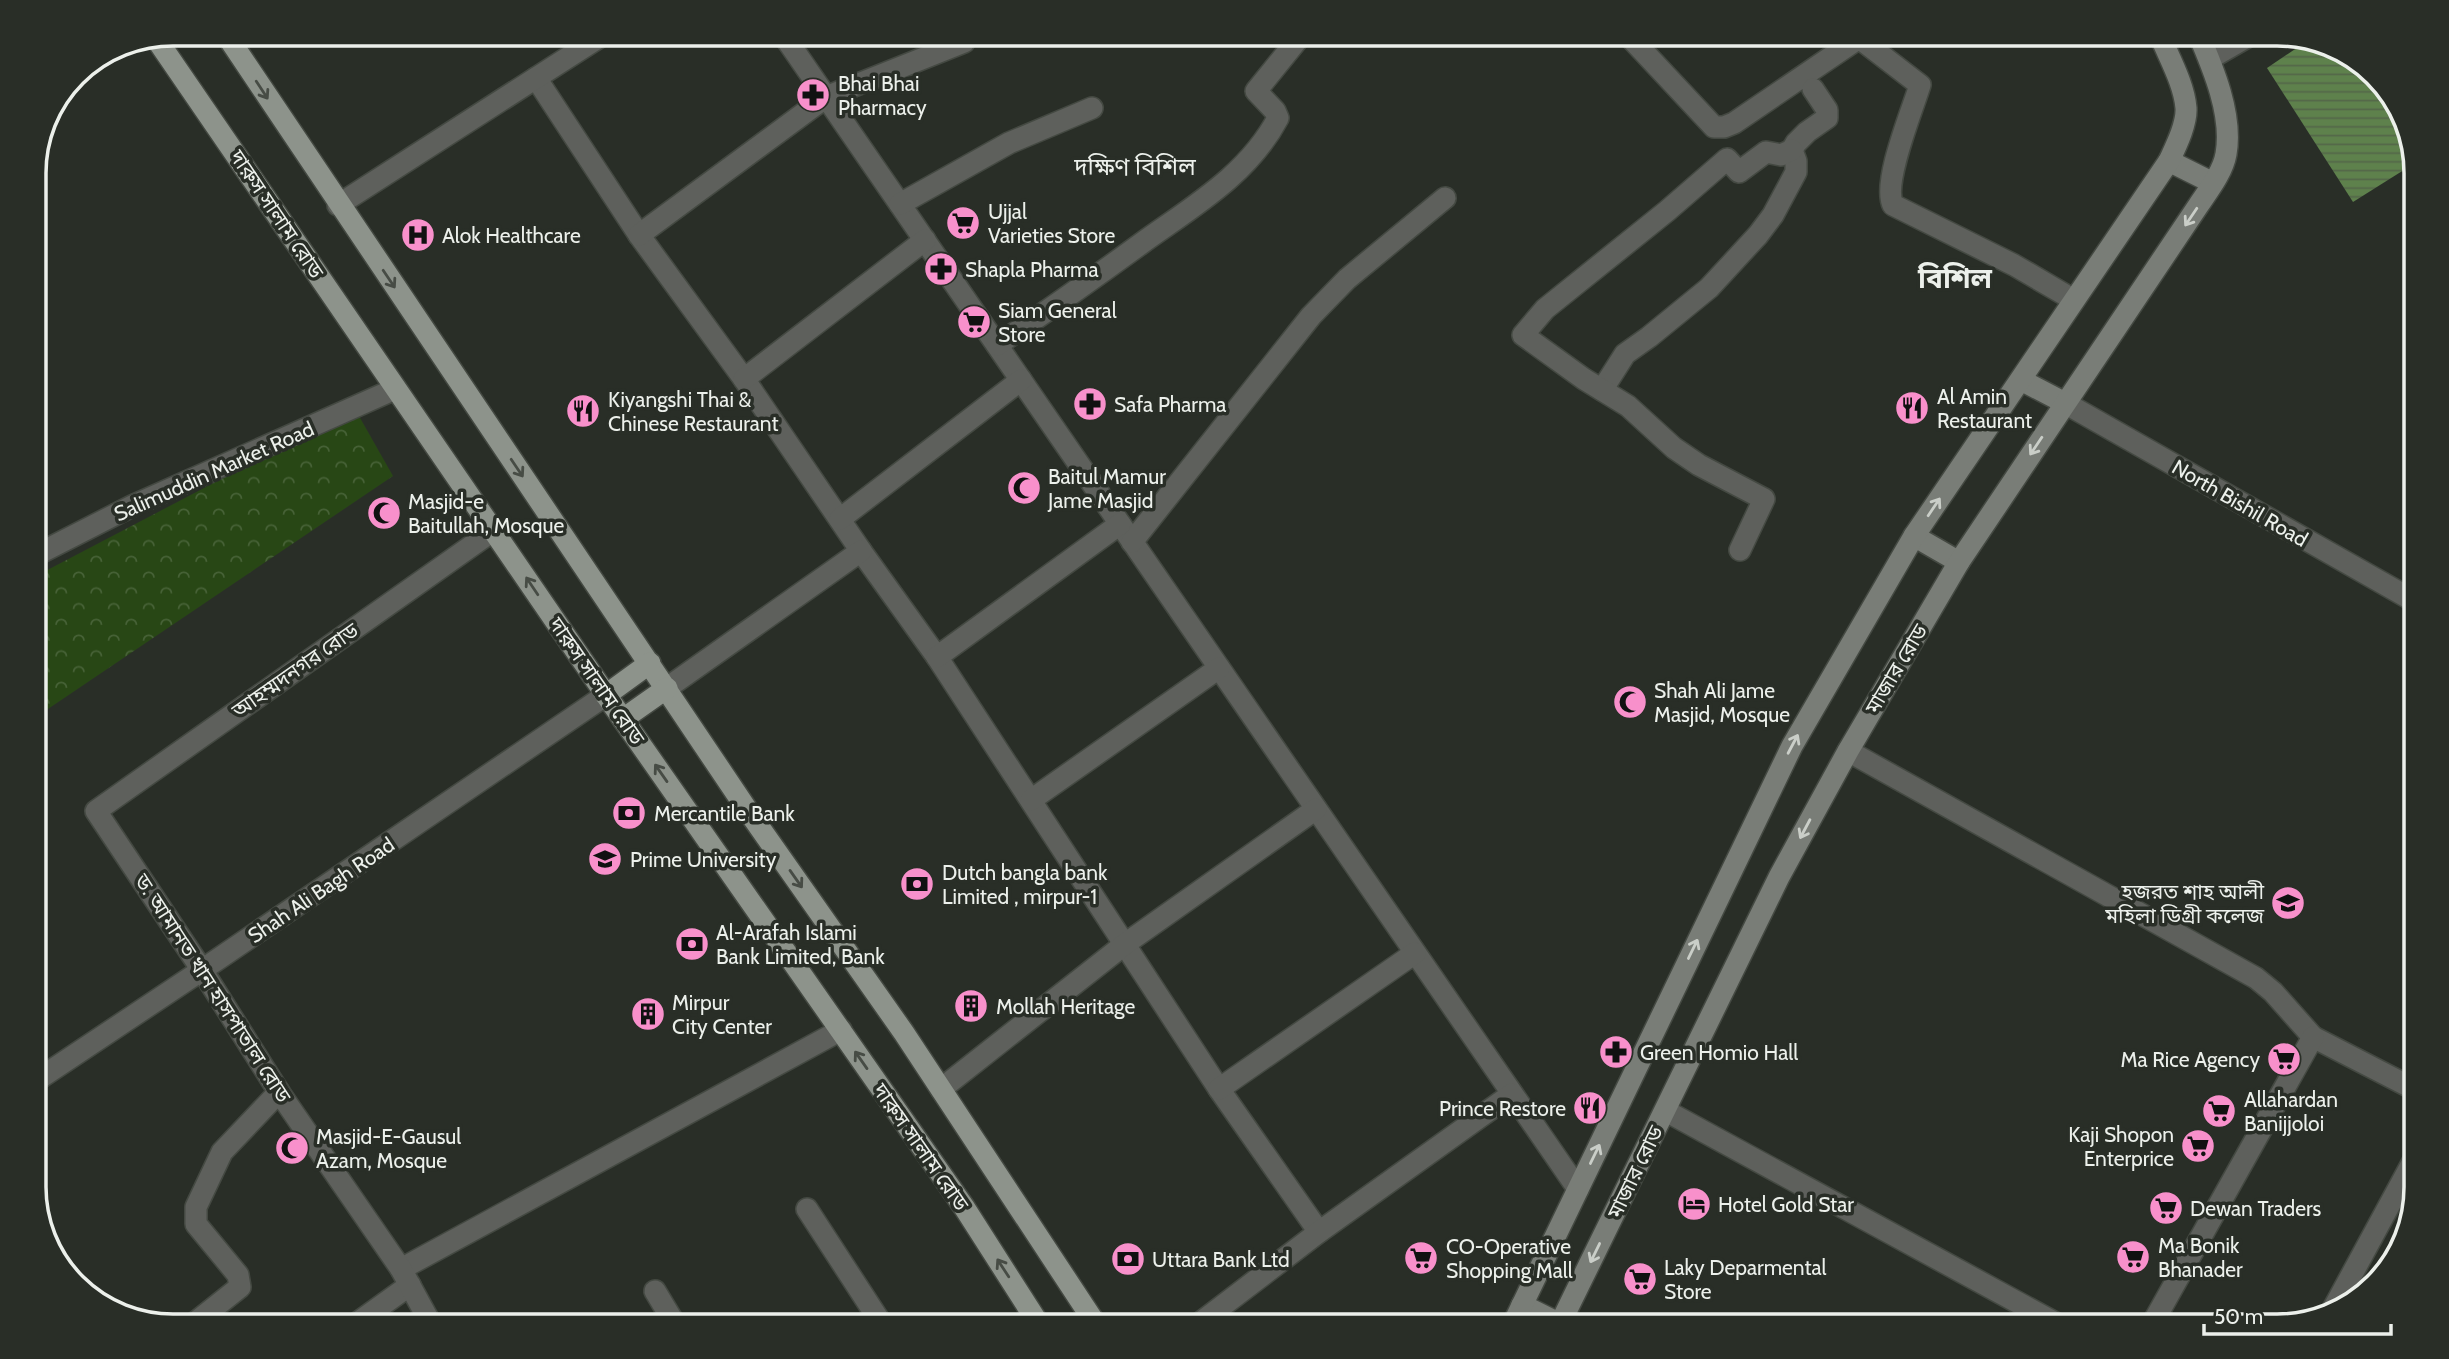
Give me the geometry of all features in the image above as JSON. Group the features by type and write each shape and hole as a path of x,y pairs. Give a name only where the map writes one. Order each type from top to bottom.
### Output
{"main road":[{"path":"234,46 748,811 941,1089 1088,1313"},
{"name":"মাজার রোড","path":"1518,1313 1791,746 1914,536 2177,146 2186,111 2179,81 2164,46"},
{"name":"মাজার রোড","path":"1567,1313 1779,877 1848,751 1959,562 2213,183 2226,155 2227,132 2224,110 2204,46"},
{"name":"দারুস সালাম রোড","path":"162,47 606,695 964,1207 1032,1313"},
{"path":"2186,111 2224,110"},
{"path":"2169,161 2213,183"},
{"path":"2021,380 2065,403"},
{"path":"1914,536 1959,562"},
{"path":"606,695 650,663"},
{"path":"623,719 667,688"},
{"path":"1522,1305 1538,1313"}],"street":[{"path":"338,205 586,46"},
{"path":"791,46 1578,1189"},
{"path":"639,235 826,97 952,46"},
{"path":"997,345 1226,183 1266,141 1278,118 1256,91 1292,46"},
{"path":"1638,46 1714,127 1724,127 1734,123 1847,46"},
{"path":"1869,46 1920,85 1891,180 1889,197 1893,205 2014,265 2074,300"},
{"path":"2209,59 2232,46"},
{"path":"536,78 639,235 744,379 937,657 1219,1089 1319,1232"},
{"path":"1740,550 1764,499 1699,465 1674,448 1628,406 1523,335 1554,302 1727,159 1739,172 1766,152 1781,155 1792,150 1796,142 1827,118 1827,110 1813,89"},
{"path":"900,204 1009,143 1092,108"},
{"path":"1602,390 1625,354 1709,288 1758,235 1773,215 1796,172 1792,150"},
{"path":"937,657 1126,533 1311,316 1347,279 1446,198"},
{"path":"744,379 925,240"},
{"path":"840,519 1021,380"},
{"name":"Salimuddin Market Road","path":"46,550 132,506 395,389"},
{"name":"North Bishil Road","path":"2065,403 2403,595"},
{"name":"আহম্মদনগর রোড","path":"96,811 494,530"},
{"path":"667,688 861,551"},
{"path":"1031,800 1219,668"},
{"name":"Shah Ali Bagh Road","path":"46,1074 606,695"},
{"path":"1848,751 2256,978 2273,992 2313,1037 2404,1084"},
{"path":"941,1089 1125,944 1316,809"},
{"name":"ড. আমানত খান হাসপাতাল রোড","path":"96,811 279,1091 405,1277 425,1313"},
{"path":"1219,1089 1415,953"},
{"path":"367,1313 405,1277 841,1030"},
{"path":"2158,1313 2313,1037"},
{"path":"207,1313 240,1287 238,1275 196,1224 196,1207 222,1152 279,1091"},
{"path":"1213,1313 1319,1232 1512,1094"},
{"path":"1665,1111 2037,1313"},
{"path":"2339,1297 2404,1178"},
{"path":"807,1209 875,1313"},
{"path":"655,1291 669,1313"}],"green space":[{"path":"355,409 393,476 46,710 46,571"}],"shaded area":[{"path":"2297,48 2325,55 2354,72 2387,109 2399,139 2403,171 2353,202 2267,68"}],"place":[{"name":"Bhai Bhai Pharmacy","path":"813,95"},
{"name":"Ujjal Varieties Store","path":"963,223"},
{"name":"Alok Healthcare","path":"418,235"},
{"name":"Shapla Pharma","path":"941,269"},
{"name":"Siam General Store","path":"974,322"},
{"name":"Safa Pharma","path":"1090,404"},
{"name":"Al Amin Restaurant","path":"1912,408"},
{"name":"Kiyangshi Thai & Chinese Restaurant","path":"583,411"},
{"name":"Baitul Mamur Jame Masjid","path":"1024,488"},
{"name":"Masjid-e Baitullah, Mosque","path":"384,513"},
{"name":"Shah Ali Jame Masjid, Mosque","path":"1630,702"},
{"name":"Mercantile Bank","path":"629,813"},
{"name":"Prime University","path":"605,859"},
{"name":"Dutch bangla bank Limited , mirpur-1","path":"917,884"},
{"name":"হজরত শাহ আলী মহিলা ডিগ্রী কলেজ","path":"2288,903"},
{"name":"Al-Arafah Islami Bank Limited, Bank","path":"692,944"},
{"name":"Mollah Heritage","path":"971,1006"},
{"name":"Mirpur City Center","path":"648,1014"},
{"name":"Green Homio Hall","path":"1616,1052"},
{"name":"Ma Rice Agency","path":"2284,1059"},
{"name":"Prince Restore","path":"1590,1108"},
{"name":"Allahardan Banijjoloi","path":"2219,1111"},
{"name":"Kaji Shopon Enterprice","path":"2198,1146"},
{"name":"Masjid-E-Gausul Azam, Mosque","path":"292,1148"},
{"name":"Hotel Gold Star","path":"1694,1204"},
{"name":"Dewan Traders","path":"2166,1208"},
{"name":"Ma Bonik Bhanader","path":"2133,1257"},
{"name":"CO-Operative Shopping Mall","path":"1421,1258"},
{"name":"Uttara Bank Ltd","path":"1128,1259"},
{"name":"Laky Deparmental Store","path":"1640,1279"}],"district":[{"name":"দক্ষিণ বিশিল","path":"1135,166"},
{"name":"বিশিল","path":"1955,278"}]}
